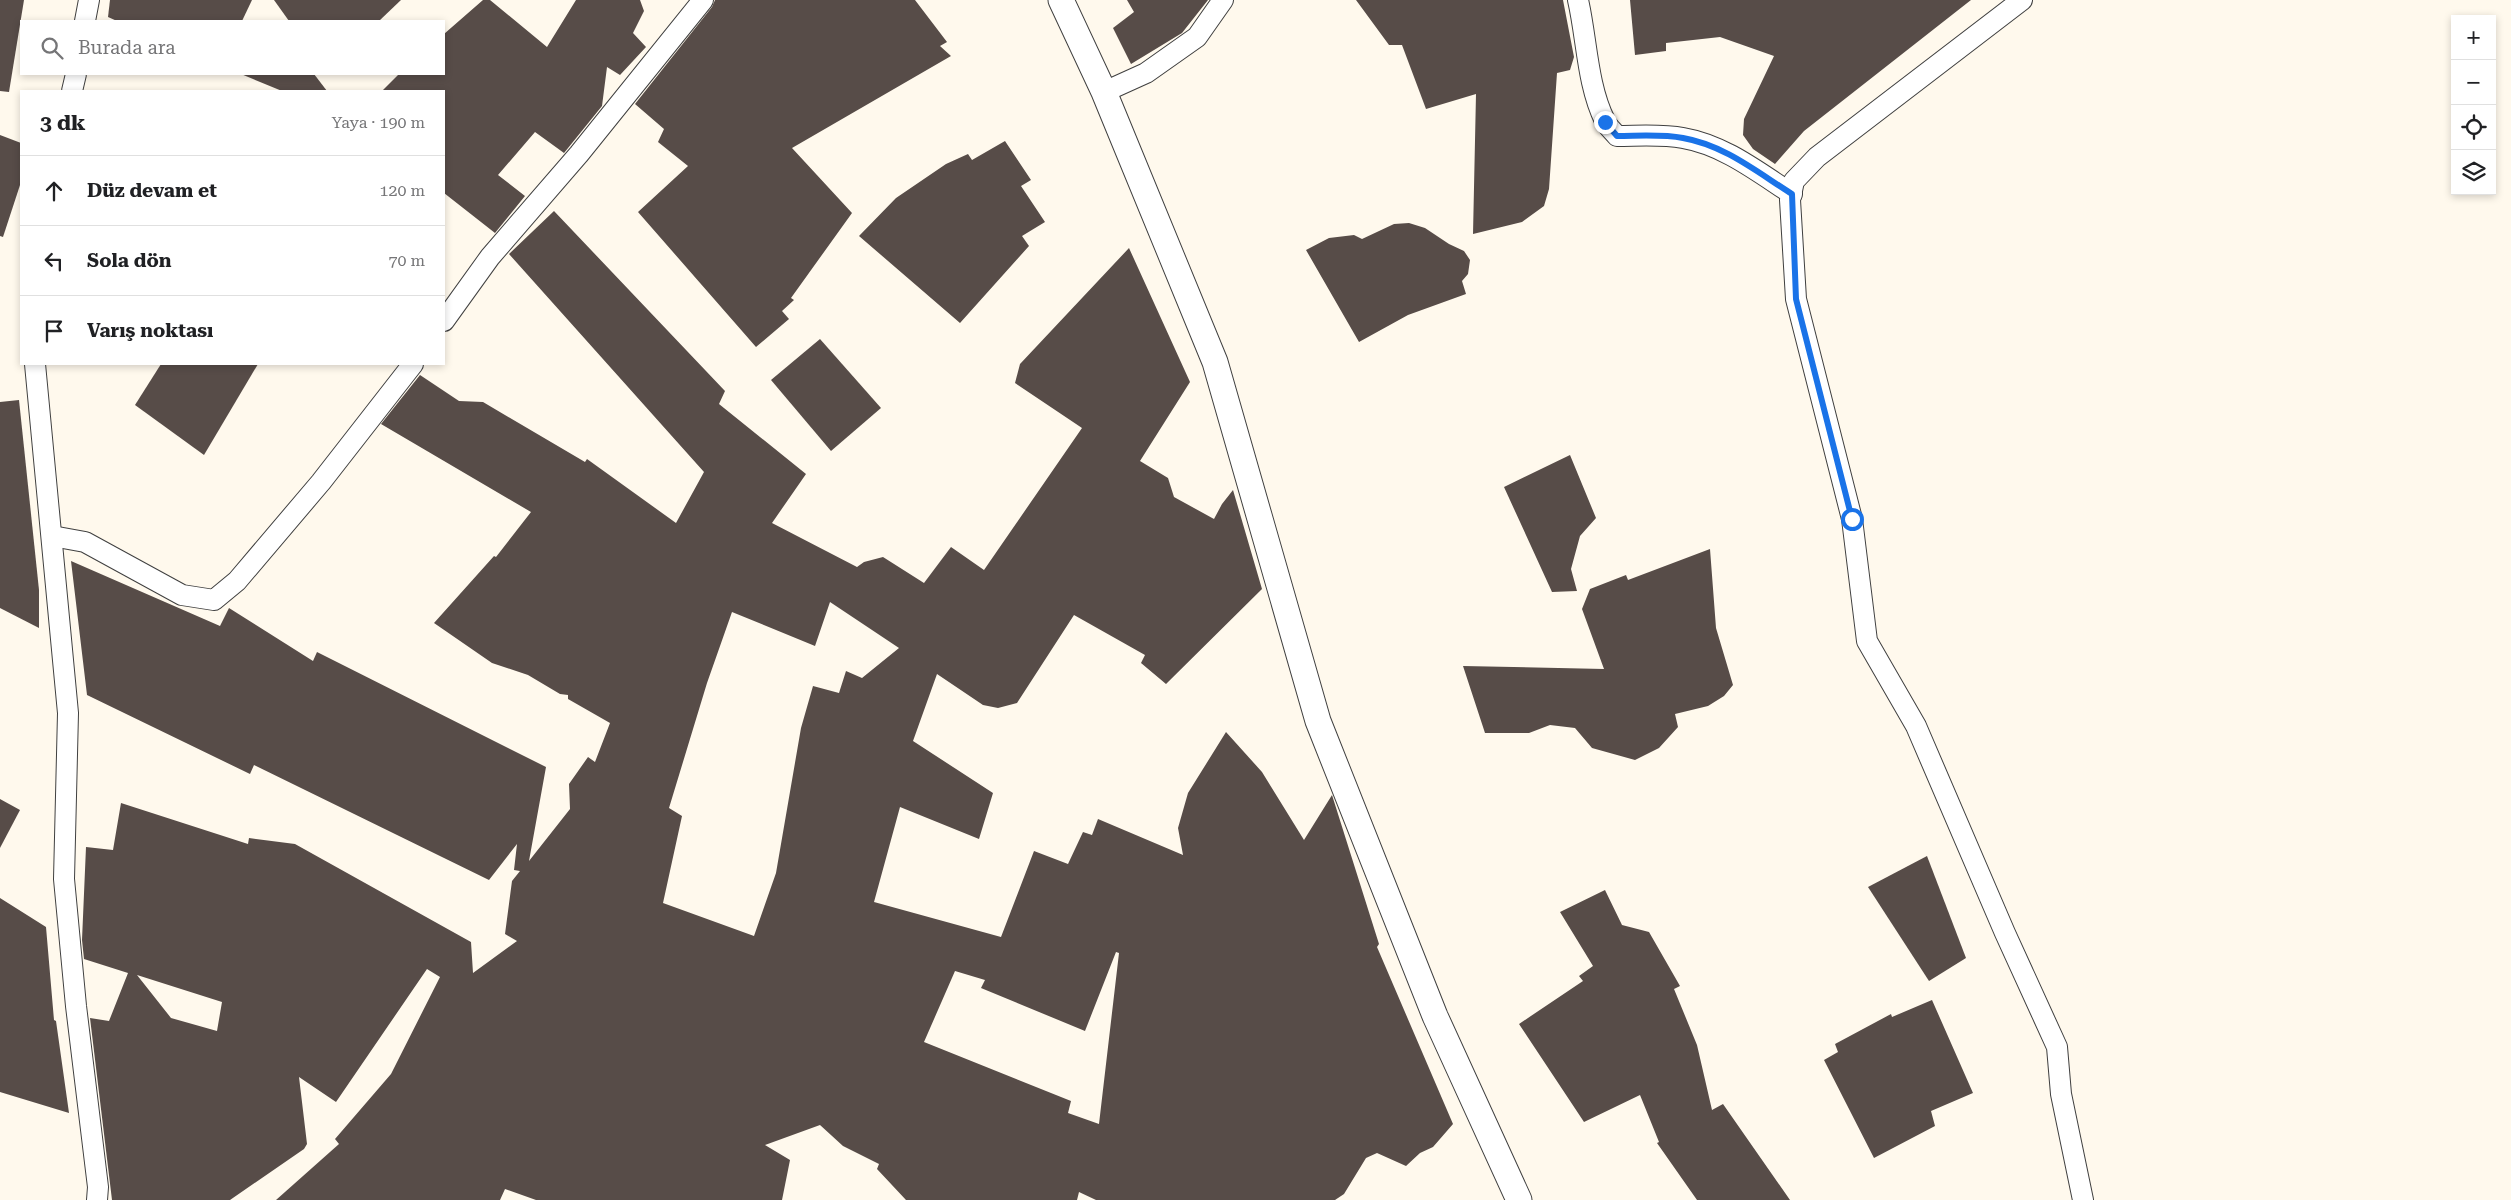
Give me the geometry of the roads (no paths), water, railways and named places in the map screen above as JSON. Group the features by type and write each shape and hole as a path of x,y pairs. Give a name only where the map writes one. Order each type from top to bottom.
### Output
{"street":[{"path":"85,20 89,0"},
{"path":"445,320 490,257 579,154 703,0"},
{"path":"1061,0 1104,92 1215,362 1318,721 1435,1016 1519,1200"},
{"path":"1104,92 1146,73 1196,37 1223,0"},
{"path":"1578,0 1594,90 1605,122 1617,136 1682,138 1708,145 1736,158 1792,194"},
{"path":"2022,0 1817,157 1794,181 1792,194 1796,299 1852,519 1867,641 1916,726 2005,933 2057,1047 2061,1094 2083,1200"},
{"path":"72,90 76,75"},
{"path":"35,365 68,713 64,879 76,1006 98,1186 97,1200"},
{"path":"52,536 85,542 182,595 214,600 237,581 310,496 412,365"}]}
